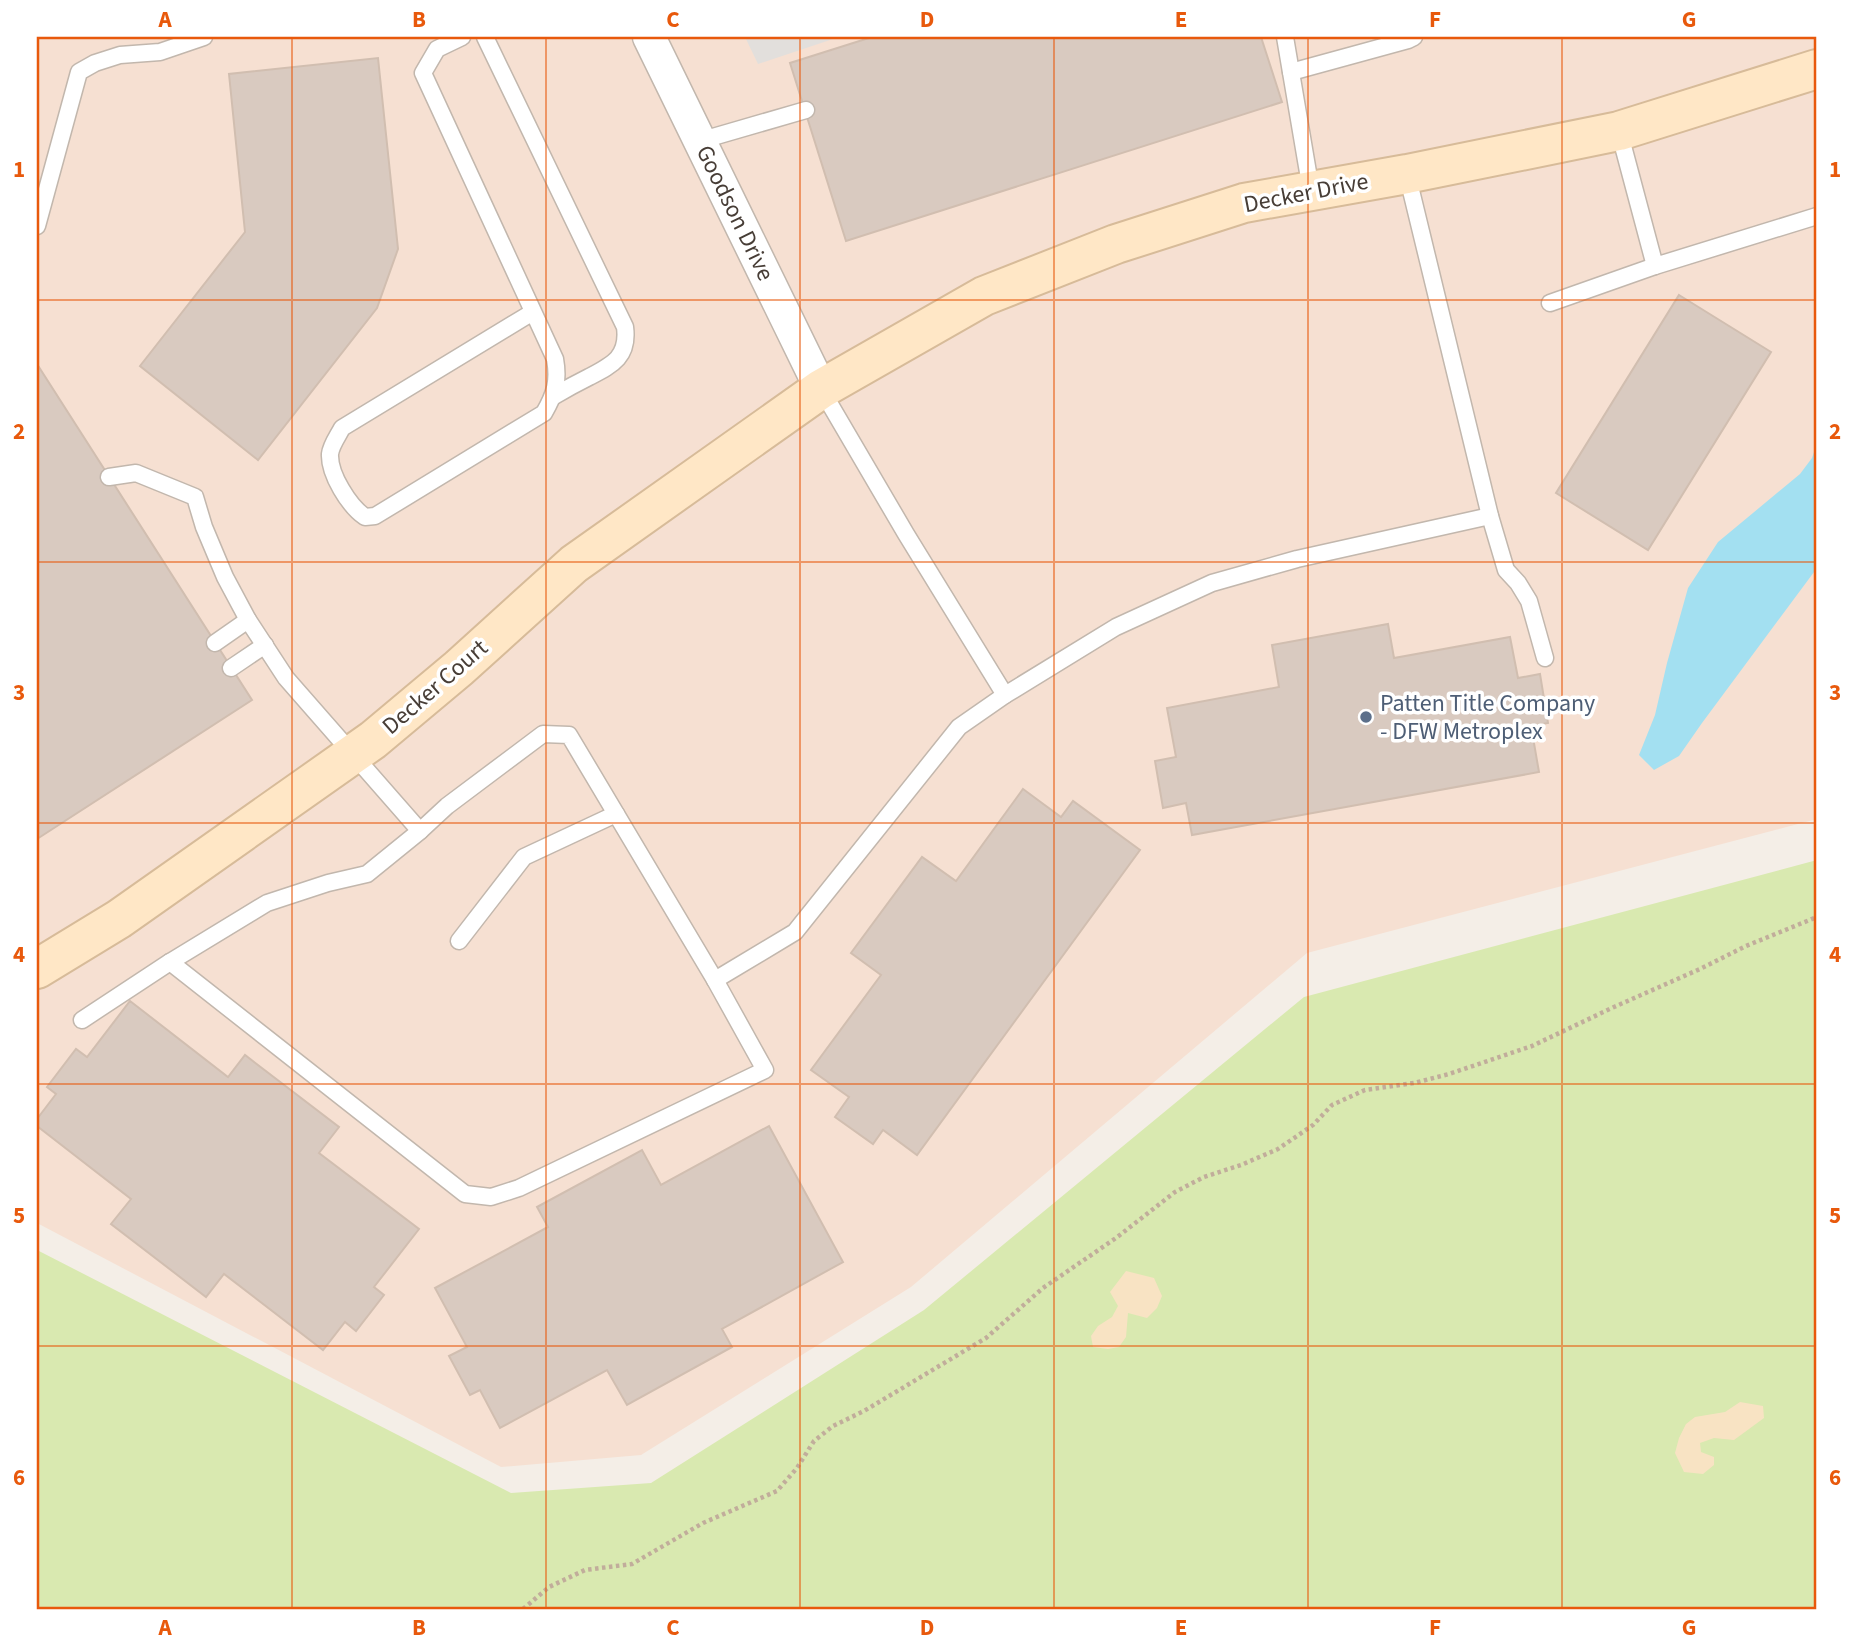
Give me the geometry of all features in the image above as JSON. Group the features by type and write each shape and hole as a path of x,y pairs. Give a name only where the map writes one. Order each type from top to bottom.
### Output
{"street":[{"name":"Goodson Drive","path":"649,37 821,389"},
{"name":"Decker Drive","path":"821,389 984,296 1116,244 1244,203 1407,174 1619,131 1817,69"},
{"name":"Decker Court","path":"37,969 119,919 373,740 459,668 574,564 821,389"}],"lane":[{"path":"37,226 79,72 95,63 120,55 160,52 204,37"},
{"path":"462,37 438,49 423,73 555,359 558,372 554,396 544,413 375,516 365,517 356,511 332,473 330,454 342,428 533,312"},
{"path":"485,37 625,327 623,351 612,365 554,396"},
{"path":"1285,37 1311,190"},
{"path":"1291,72 1414,37"},
{"path":"699,141 806,110"},
{"path":"1619,131 1656,266"},
{"path":"1407,174 1490,516 1506,570 1529,601 1545,658"},
{"path":"1550,303 1656,266 1817,216"},
{"path":"821,389 1005,695"},
{"path":"109,477 136,473 195,497 204,527 248,620 286,678 420,831"},
{"path":"715,980 795,932 959,727 1005,695 1116,627 1212,583 1297,559 1490,516"},
{"path":"215,643 248,620"},
{"path":"231,668 265,645"},
{"path":"82,1020 170,962 267,903 328,883 367,874 447,806 543,734 569,734 715,980 765,1070 519,1188 491,1197 465,1194 170,962"},
{"path":"459,940 524,857 616,814"}],"path":[{"path":"523,1609 549,1587 585,1570 632,1564 703,1523 777,1492 814,1441 833,1426 986,1338 1043,1288 1116,1238 1175,1192 1204,1177 1241,1166 1278,1149 1312,1125 1332,1105 1365,1090 1414,1083 1449,1074 1532,1046 1746,946 1817,917"}],"shaded area":[{"path":"37,37 1817,37 1817,819 1307,953 911,1287 641,1455 501,1467 37,1223"},
{"path":"745,37 839,37 758,64"}],"green space":[{"path":"1817,860 1817,1609 37,1609 37,1250 511,1493 651,1483 924,1310 1304,997"}],"sand":[{"path":"1126,1271 1154,1278 1162,1296 1157,1308 1147,1318 1128,1313 1126,1337 1119,1347 1093,1347 1091,1336 1098,1326 1112,1317 1118,1306 1110,1292"},
{"path":"1740,1402 1763,1406 1764,1418 1734,1440 1714,1438 1700,1443 1701,1452 1714,1457 1714,1465 1703,1474 1684,1472 1675,1453 1686,1424 1695,1417 1725,1412"}],"water":[{"path":"1817,443 1817,568 1679,756 1654,770 1639,755 1655,715 1688,588 1718,542 1800,474 1812,458"}],"building":[{"path":"872,37 1261,37 1282,102 846,241 790,63"},
{"path":"378,58 398,249 377,308 258,460 140,366 245,232 229,74"},
{"path":"1679,295 1771,352 1648,550 1556,493"},
{"path":"37,364 252,700 37,839"},
{"path":"1388,624 1394,658 1510,637 1518,678 1540,674 1548,723 1531,726 1539,772 1192,835 1186,803 1163,808 1155,761 1176,757 1167,708 1279,687 1272,645"},
{"path":"1023,789 1061,817 1073,801 1140,850 917,1155 883,1130 873,1144 835,1117 849,1097 811,1070 881,975 851,953 922,857 956,881"},
{"path":"130,1001 228,1077 245,1055 339,1127 319,1153 419,1229 374,1287 384,1295 356,1331 345,1322 323,1350 224,1274 206,1297 111,1224 131,1199 37,1126 37,1119 56,1094 47,1087 76,1049 87,1057"},
{"path":"769,1126 843,1262 722,1329 732,1347 627,1405 607,1370 500,1428 480,1390 470,1395 449,1356 467,1347 435,1288 548,1227 537,1207 642,1150 661,1185"}],"place":[{"name":"Patten Title Company - DFW Metroplex","path":"1366,717"}]}
